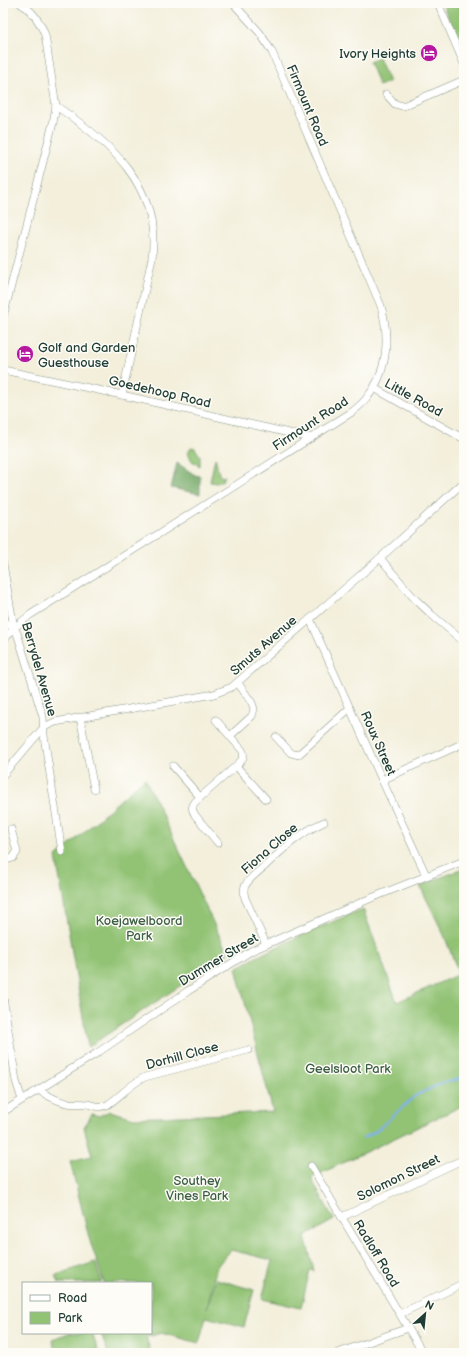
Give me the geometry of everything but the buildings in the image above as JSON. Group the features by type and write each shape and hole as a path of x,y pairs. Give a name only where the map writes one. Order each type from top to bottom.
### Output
{"street":[{"path":"3,317 53,123 56,106 45,35 42,26 32,12 20,3"},
{"name":"Firmount Road","path":"3,641 14,628 30,615 352,412 366,400 374,388 382,368 387,338 386,322 381,306 268,44 233,3"},
{"path":"438,3 464,64"},
{"path":"386,94 395,104 403,106 464,80"},
{"path":"56,106 96,135 122,161 141,189 152,221 154,238 152,258 122,395"},
{"name":"Goedehoop Road","path":"3,370 122,395 311,438"},
{"name":"Little Road","path":"374,388 464,439"},
{"name":"Smuts Avenue","path":"3,775 44,727 54,722 214,694 224,691 238,683 464,482"},
{"path":"380,558 423,607 464,642"},
{"name":"Berrydel Avenue","path":"3,564 14,628 18,633 43,717 44,736 62,852"},
{"path":"3,607 9,602"},
{"name":"Roux Street","path":"310,619 426,876"},
{"path":"3,622 14,628"},
{"path":"230,736 252,716 254,709 252,703 238,683"},
{"path":"276,737 291,753 298,755 350,708"},
{"path":"80,717 94,789"},
{"path":"216,720 243,752 243,758 236,766 193,804 192,811 218,843"},
{"path":"382,780 464,743"},
{"path":"173,766 200,797"},
{"path":"236,766 266,799"},
{"name":"Fiona Close","path":"266,944 245,898 245,886 251,878 292,841 313,827 324,822"},
{"path":"3,861 13,858 17,852 11,829"},
{"name":"Dummer Street","path":"3,1112 98,1053 230,964 266,944 464,861"},
{"path":"3,997 16,1081 22,1100"},
{"name":"Dorhill Close","path":"38,1090 49,1097 60,1101 102,1107 134,1083 145,1077 248,1050"},
{"name":"Solomon Street","path":"342,1217 464,1159"},
{"name":"Radloff Road","path":"312,1166 423,1353"},
{"path":"400,1314 464,1283"},
{"path":"338,1353 408,1328"}],"green space":[{"path":"442,3 464,3 464,54"},
{"path":"379,58 389,82 379,86 369,62"},
{"path":"191,447 195,448 200,456 200,466 192,461 188,453"},
{"path":"215,458 219,474 221,477 225,476 223,480 217,483 210,482"},
{"path":"177,463 195,475 200,476 200,494 171,488"},
{"name":"Koejawelboord Park","path":"145,778 228,954 88,1047 56,857"},
{"path":"464,868 464,1105 311,1178 334,1220 305,1236 314,1271 310,1270 301,1308 262,1299 272,1260 231,1250 217,1266 207,1308 216,1279 254,1290 244,1327 206,1317 199,1343 161,1333 148,1337 147,1334 152,1334 152,1282 104,1282 89,1238 70,1161 92,1156 84,1127 92,1114 99,1116 110,1111 134,1118 273,1112 236,968 283,944 363,909 397,1002 459,974 444,935 420,886"},
{"path":"95,1262 102,1282 59,1282 56,1275"},
{"path":"66,1334 92,1334 99,1353 56,1353 52,1339"},
{"path":"101,1334 145,1334 150,1350 141,1353 108,1353"}],"waterway":[{"path":"363,1138 375,1132 415,1096 442,1083 456,1080 464,1076"}],"place":[{"name":"Ivory Heights","path":"429,53"},
{"name":"Golf and Garden Guesthouse","path":"25,354"}],"park label":[{"name":"Geelsloot Park","path":"348,1068"},
{"name":"Southey Vines Park","path":"197,1188"}]}
